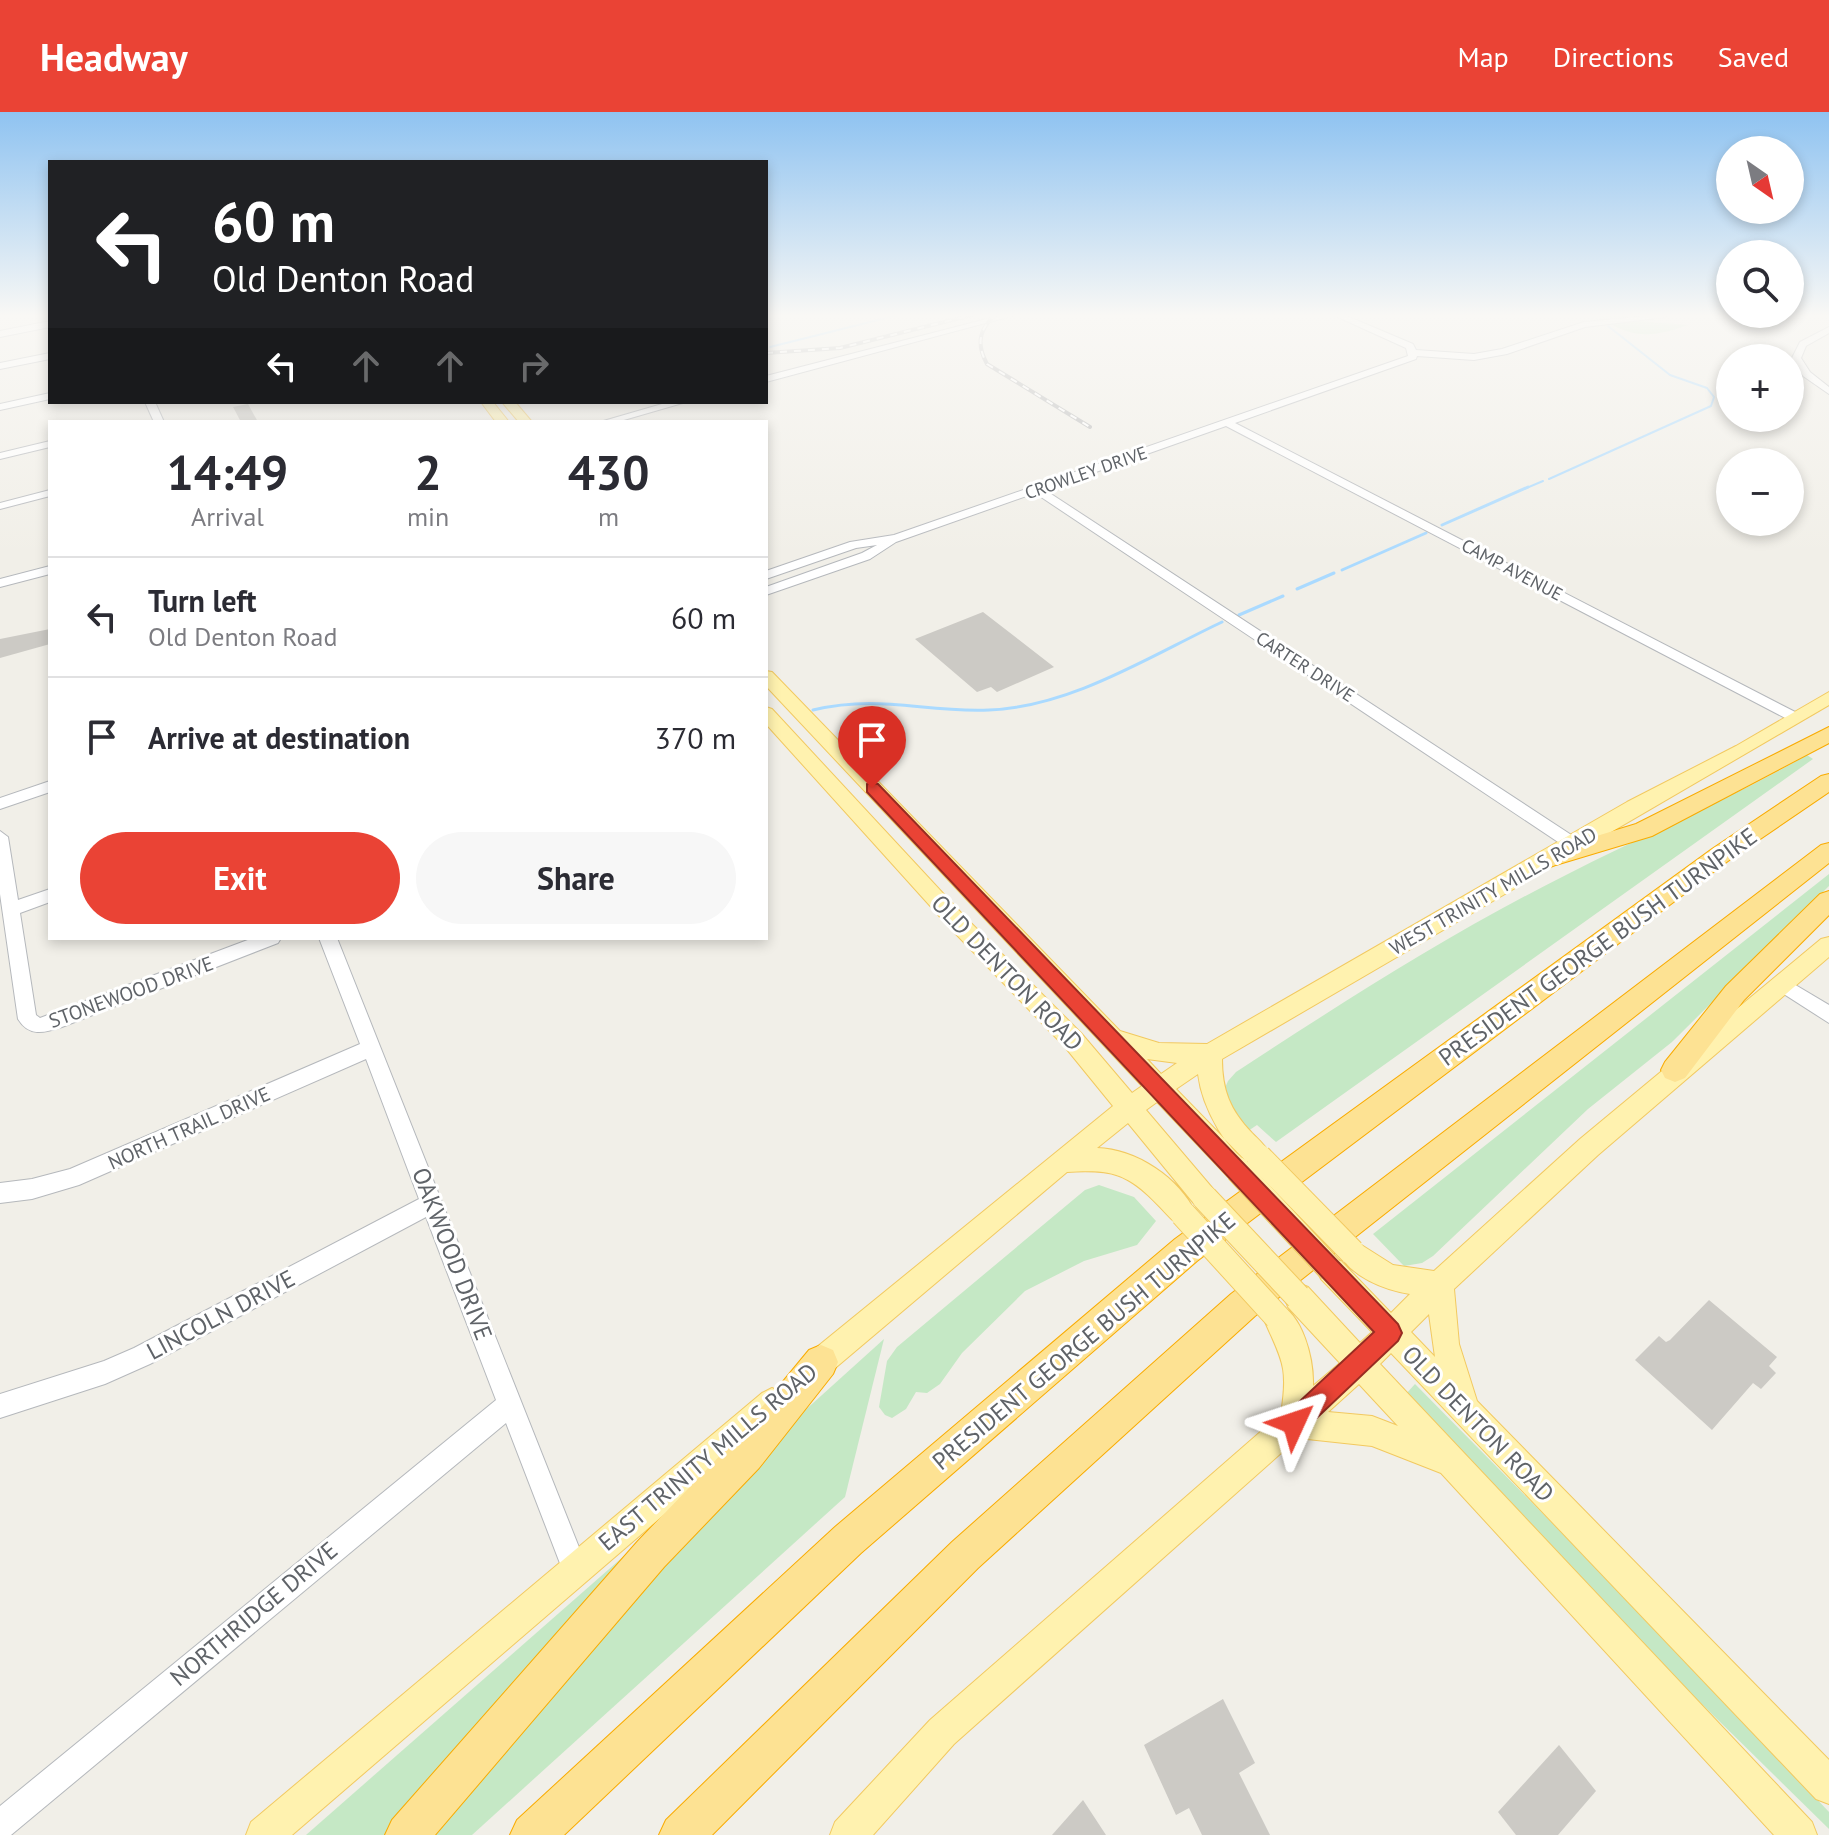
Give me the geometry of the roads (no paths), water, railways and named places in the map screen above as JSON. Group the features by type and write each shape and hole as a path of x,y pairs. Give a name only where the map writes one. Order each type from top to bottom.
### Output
{"highway":[{"path":"1549,859 1644,830 1829,734"},
{"name":"PRESIDENT GEORGE BUSH TURNPIKE","path":"532,1835 848,1540 1186,1250 1720,855 1829,781"},
{"path":"681,1835 965,1555 1243,1305 1829,851"},
{"path":"1675,1070 1735,993 1829,900"},
{"path":"407,1835 651,1554 746,1455 821,1362"}],"main road":[{"path":"489,404 501,420"},
{"path":"510,404 524,420"},
{"name":"OLD DENTON ROAD","path":"768,678 1159,1089 1248,1164 1341,1261 1390,1333 1829,1786"},
{"name":"WEST TRINITY MILLS ROAD","path":"1159,1089 1210,1054 1829,697"},
{"name":"OLD DENTON ROAD","path":"768,715 958,923 1073,1040 1205,1198 1456,1463 1799,1835"},
{"path":"846,800 872,788"},
{"path":"958,923 985,909"},
{"path":"848,1835 942,1732 1361,1363 1440,1285 1675,1070 1829,945"},
{"path":"1111,1038 1159,1053 1210,1054 1208,1082 1214,1103 1248,1164"},
{"name":"EAST TRINITY MILLS ROAD","path":"264,1835 1062,1161 1129,1108 1159,1089"},
{"path":"1062,1161 1095,1157 1127,1162 1148,1175 1277,1317 1291,1337 1299,1364 1301,1388 1294,1423"},
{"path":"1341,1261 1388,1277 1440,1285"},
{"path":"1440,1285 1445,1344 1467,1414"},
{"path":"1294,1423 1372,1431 1456,1463"}],"street":[{"name":"CROWLEY DRIVE","path":"768,574 854,545 896,538 1311,394"},
{"path":"0,407 48,396"},
{"path":"613,420 673,404"},
{"name":"CAMP AVENUE","path":"1228,423 1796,718"},
{"path":"0,456 48,444"},
{"name":"CARTER DRIVE","path":"1038,490 1573,844"},
{"path":"0,506 48,494"},
{"name":"CROWLEY DRIVE","path":"768,590 866,556 896,538"},
{"path":"0,583 48,571"},
{"path":"0,804 48,787"},
{"name":"STONEWOOD DRIVE","path":"0,837 27,1019 38,1026 267,940"},
{"path":"11,909 48,896"},
{"name":"OAKWOOD DRIVE","path":"329,940 575,1570"},
{"path":"1782,984 1829,1015"},
{"name":"NORTH TRAIL DRIVE","path":"0,1193 32,1189 72,1178 373,1047"},
{"name":"LINCOLN DRIVE","path":"0,1406 105,1372 142,1356 433,1203"},
{"name":"NORTHRIDGE DRIVE","path":"0,1825 509,1405"}],"waterway":[{"path":"1549,479 1711,406 1712,394"},
{"path":"1524,489 1543,481"},
{"path":"1442,525 1528,487"},
{"path":"1342,570 1426,533"},
{"path":"1297,589 1334,573"},
{"path":"1239,615 1283,596"},
{"path":"813,710 860,704 966,710 1020,707 1050,700 1109,678 1222,622"}],"railway":[{"path":"1037,394 1090,427"}]}
